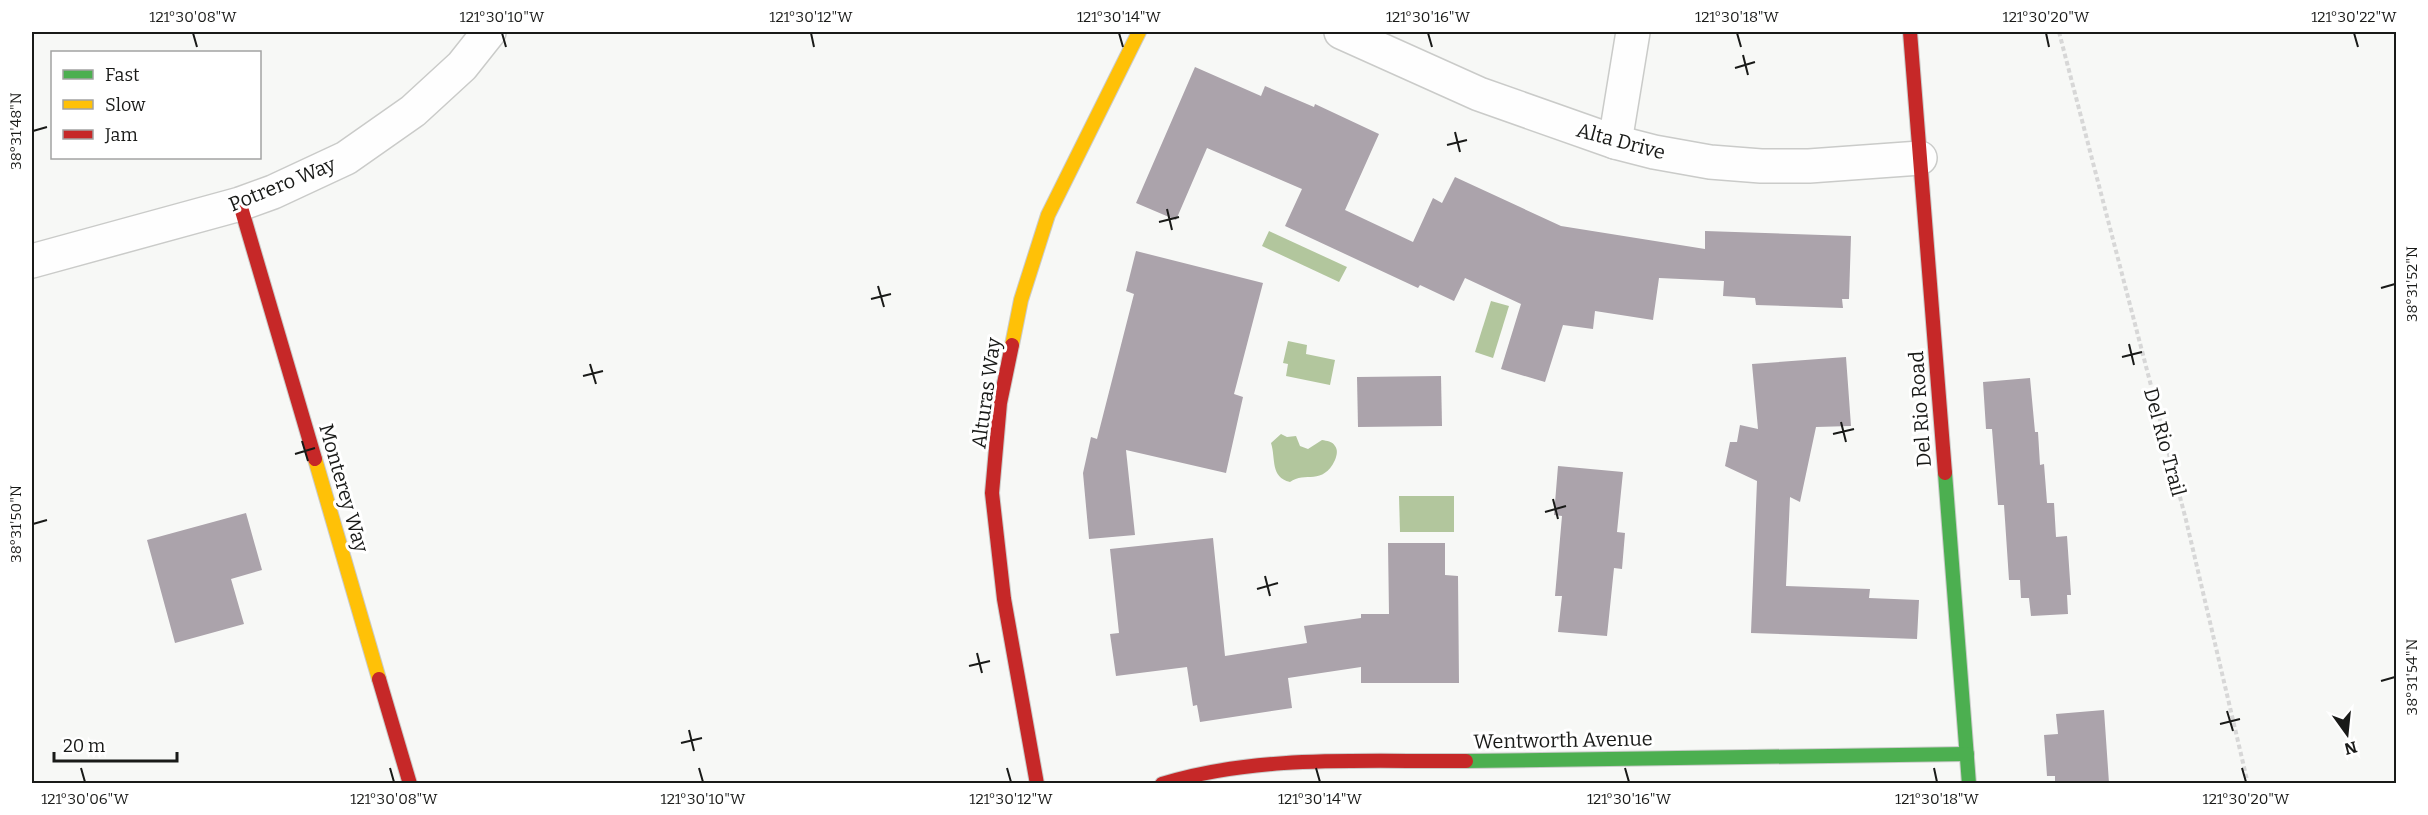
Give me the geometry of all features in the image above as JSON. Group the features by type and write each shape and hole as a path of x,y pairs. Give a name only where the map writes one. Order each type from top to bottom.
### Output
{"street":[{"name":"Potrero Way","path":"32,261 240,204 273,192 346,158 413,111 462,66 489,32"},
{"name":"Alturas Way","path":"1037,783 1004,599 993,493 1000,403 1021,300 1048,215 1139,32"},
{"name":"Alta Drive","path":"1341,32 1479,94 1615,142 1654,152 1710,162 1761,166 1809,166 1920,158"},
{"path":"1615,142 1633,32"},
{"name":"Del Rio Road","path":"1910,32 1969,783"},
{"name":"Monterey Way","path":"240,204 410,783"},
{"name":"Wentworth Avenue","path":"1162,783 1185,777 1281,763 1967,754"}],"path":[{"name":"Del Rio Trail","path":"2059,32 2186,520 2248,783"}],"shaded area":[{"path":"1269,231 1347,267 1339,282 1262,246"},
{"path":"1491,301 1509,306 1493,358 1475,352"},
{"path":"1288,341 1307,345 1306,354 1335,360 1330,385 1286,376 1288,364 1283,363"},
{"path":"1281,434 1287,437 1296,436 1300,446 1308,449 1322,440 1331,442 1337,449 1335,460 1325,473 1290,482 1284,480 1279,476 1275,467 1271,443"},
{"path":"1399,496 1454,496 1454,532 1400,532"}],"building":[{"path":"1195,67 1261,96 1265,86 1314,107 1315,104 1379,134 1345,210 1413,242 1433,198 1442,203 1455,177 1561,226 1705,249 1705,231 1851,236 1849,299 1842,299 1843,308 1756,305 1755,298 1723,296 1724,281 1659,278 1653,320 1595,311 1593,329 1563,325 1545,382 1501,369 1521,304 1465,278 1454,301 1420,285 1418,288 1285,226 1302,189 1207,148 1176,220 1136,203"},
{"path":"1136,251 1263,283 1234,394 1243,397 1226,473 1126,450 1135,535 1089,539 1083,473 1091,437 1097,439 1134,294 1126,291"},
{"path":"1846,357 1851,426 1816,427 1800,502 1790,497 1786,586 1870,589 1869,598 1919,600 1917,639 1751,633 1757,481 1725,466 1730,442 1737,442 1740,425 1758,429 1752,364"},
{"path":"1441,376 1442,426 1358,427 1357,377"},
{"path":"2030,378 2035,432 2038,432 2040,465 2044,464 2047,503 2054,503 2056,537 2067,536 2071,595 2067,595 2068,614 2031,616 2029,598 2021,598 2020,580 2009,580 2004,505 1998,505 1992,429 1986,429 1983,382"},
{"path":"1558,466 1623,472 1617,532 1625,533 1622,569 1614,568 1607,636 1558,632 1562,596 1555,596 1562,516 1554,515"},
{"path":"246,513 262,570 231,579 244,624 175,643 147,540"},
{"path":"1213,538 1225,656 1307,643 1304,626 1361,618 1361,614 1389,614 1388,543 1445,543 1445,575 1458,576 1459,683 1361,683 1361,667 1288,678 1292,708 1200,722 1197,705 1193,706 1187,667 1116,676 1110,634 1119,633 1110,549"},
{"path":"2104,710 2109,783 2055,783 2055,776 2047,776 2044,735 2058,734 2056,714"}],"traffic: fast":[{"path":"1945,473 1969,784"},
{"path":"1466,761 1967,754"}],"traffic: slow":[{"path":"1012,345 1021,300 1048,215 1139,32"},
{"path":"315,459 379,679"}],"traffic: jam":[{"path":"1910,32 1945,473"},
{"path":"240,204 315,459"},
{"path":"1012,345 1000,403 992,493 1004,599 1037,784"},
{"path":"379,679 410,784"},
{"path":"1162,784 1199,774 1274,764 1466,761"}]}
